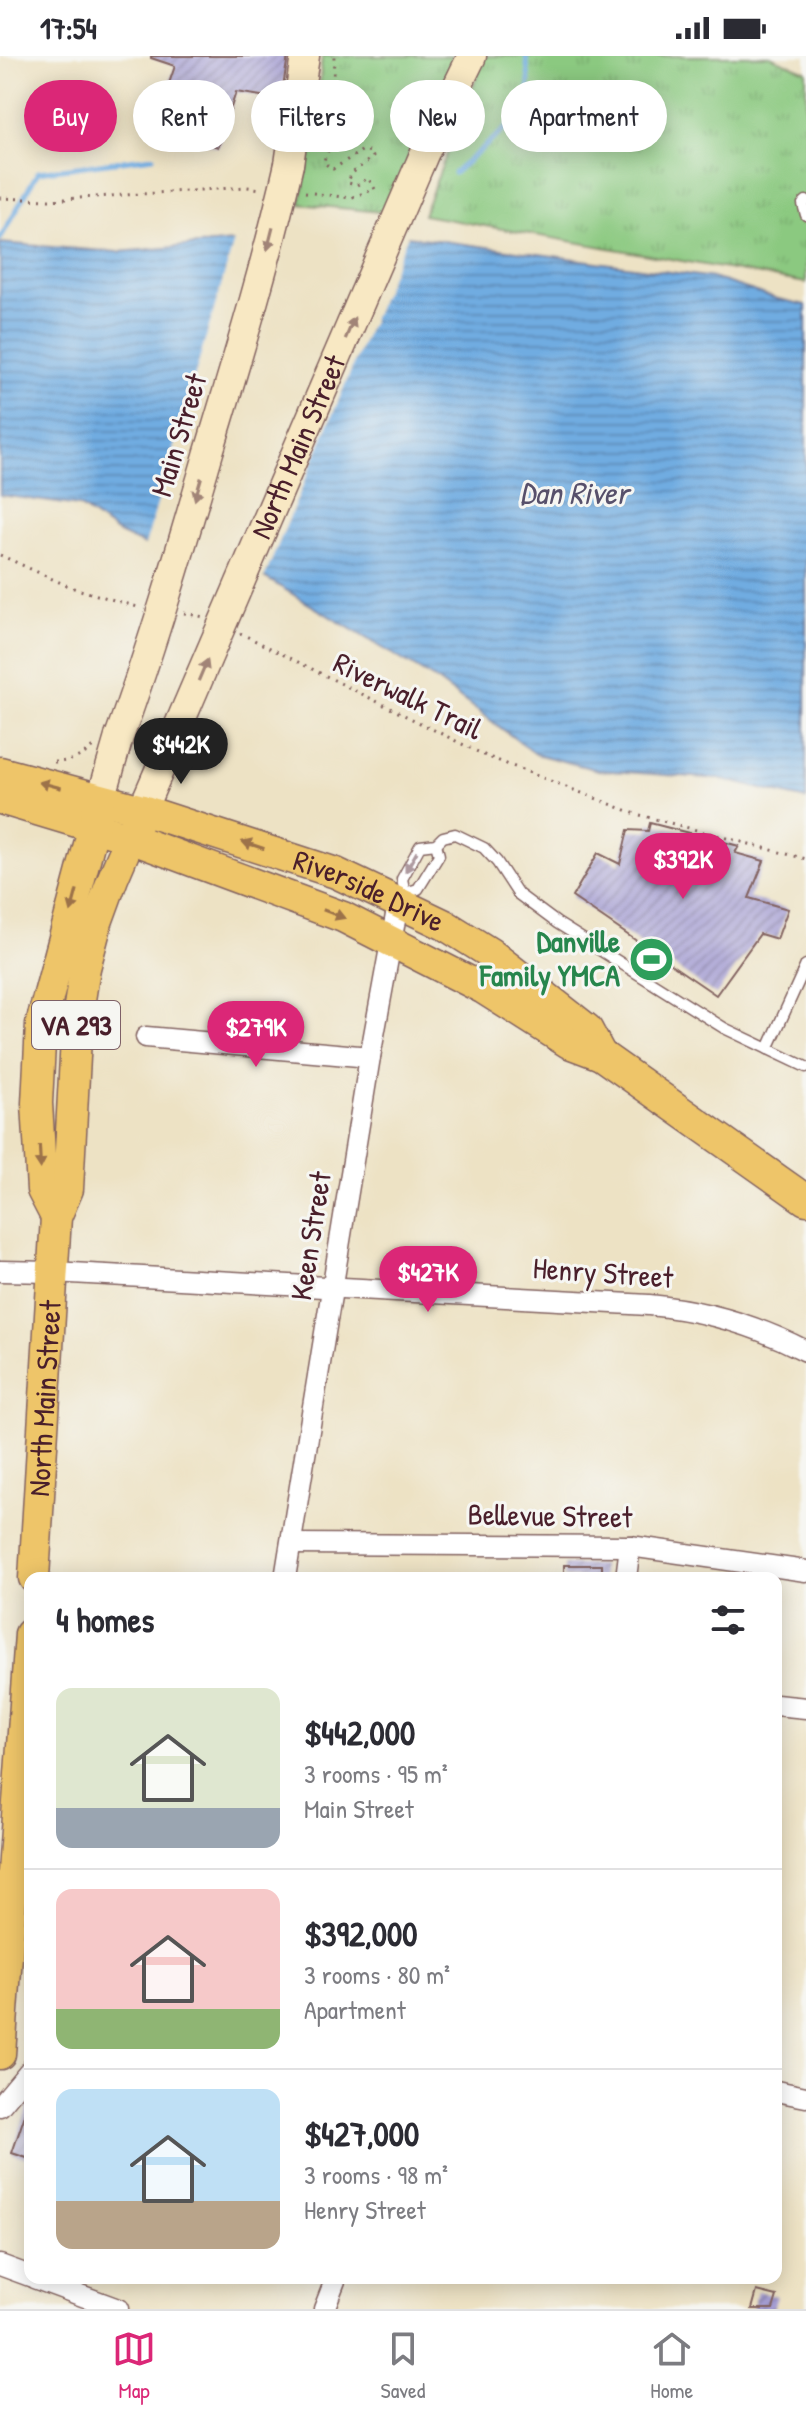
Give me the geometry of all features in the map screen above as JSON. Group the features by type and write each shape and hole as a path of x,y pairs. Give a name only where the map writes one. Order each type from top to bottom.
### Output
{"main road":[{"name":"Main Street","path":"97,812 107,741 147,660 252,312 289,164 305,56"},
{"name":"North Main Street","path":"34,1572 56,1217 68,1189 77,1019 85,968 97,922 130,838 425,152 472,56"},
{"path":"0,772 97,812"},
{"path":"0,799 97,812"},
{"name":"Riverside Drive","path":"97,812 142,810 336,873 402,899 519,974 587,1029 601,1055"},
{"name":"North Main Street","path":"56,1217 42,1190 37,1103 41,1024 97,812"},
{"name":"Riverside Drive","path":"97,812 130,838 343,917 484,989 569,1043 601,1055 806,1200"},
{"path":"0,2054 14,1904 7,1865 24,1694"}],"street":[{"name":"Keen Street","path":"286,1572 370,1057 402,899"},
{"path":"146,1037 370,1057"},
{"name":"Henry Street","path":"0,1271 333,1286 677,1308 748,1326 806,1351"},
{"name":"Bellevue Street","path":"291,1544 630,1546 806,1571"},
{"path":"627,1572 630,1546"},
{"path":"782,1706 806,1708"},
{"path":"0,2106 24,2077"},
{"path":"782,2092 806,2097"},
{"path":"0,2265 24,2274"},
{"path":"51,2284 118,2309"},
{"path":"324,2309 334,2284"}],"lane":[{"path":"806,201 803,204 806,215"},
{"path":"402,899 402,879 420,846 436,844 443,837 455,834 484,848 518,894 557,923 724,1028 806,1067"},
{"path":"402,899 418,889 439,855 436,844"},
{"path":"768,1049 806,965"}],"path":[{"path":"333,80 334,56"},
{"path":"0,198 49,200 174,193"},
{"path":"0,555 70,587 149,610"},
{"path":"181,612 212,620"},
{"name":"Riverwalk Trail","path":"231,629 486,756 531,774 636,814 806,859"},
{"path":"44,761 74,759 107,741"}],"green space":[{"path":"322,56 453,56 446,80 390,80 390,152 415,152 390,213 300,204 311,152 374,152 374,80 320,80"},
{"path":"485,56 770,56 806,71 806,283 423,215 448,152 485,152 485,80 476,80"}],"water":[{"name":"Dan River","path":"349,228 713,278 806,305 806,800 721,779 598,770 536,754 436,680 264,577 196,568 118,533 79,506 0,495 0,243 118,252 304,236"}],"pier":[{"path":"349,224 409,232 263,581 195,572 144,549 235,238"}],"building":[{"path":"288,56 284,80 251,80 251,94 236,92 235,95 235,80 170,80 175,66 151,58"},
{"path":"650,823 739,846 735,853 764,861 749,898 788,909 777,939 760,934 716,995 572,897 598,853 620,864 628,830 648,831"},
{"path":"564,1565 602,1565 602,1572 564,1572"},
{"path":"24,2118 24,2157 12,2153"},
{"path":"757,2291 777,2296 773,2309 752,2309"}],"waterway":[{"path":"454,173 526,111 529,81 526,56"},
{"path":"0,239 38,172 153,157"}],"place":[{"name":"Danville Family YMCA","path":"651,959"}]}
